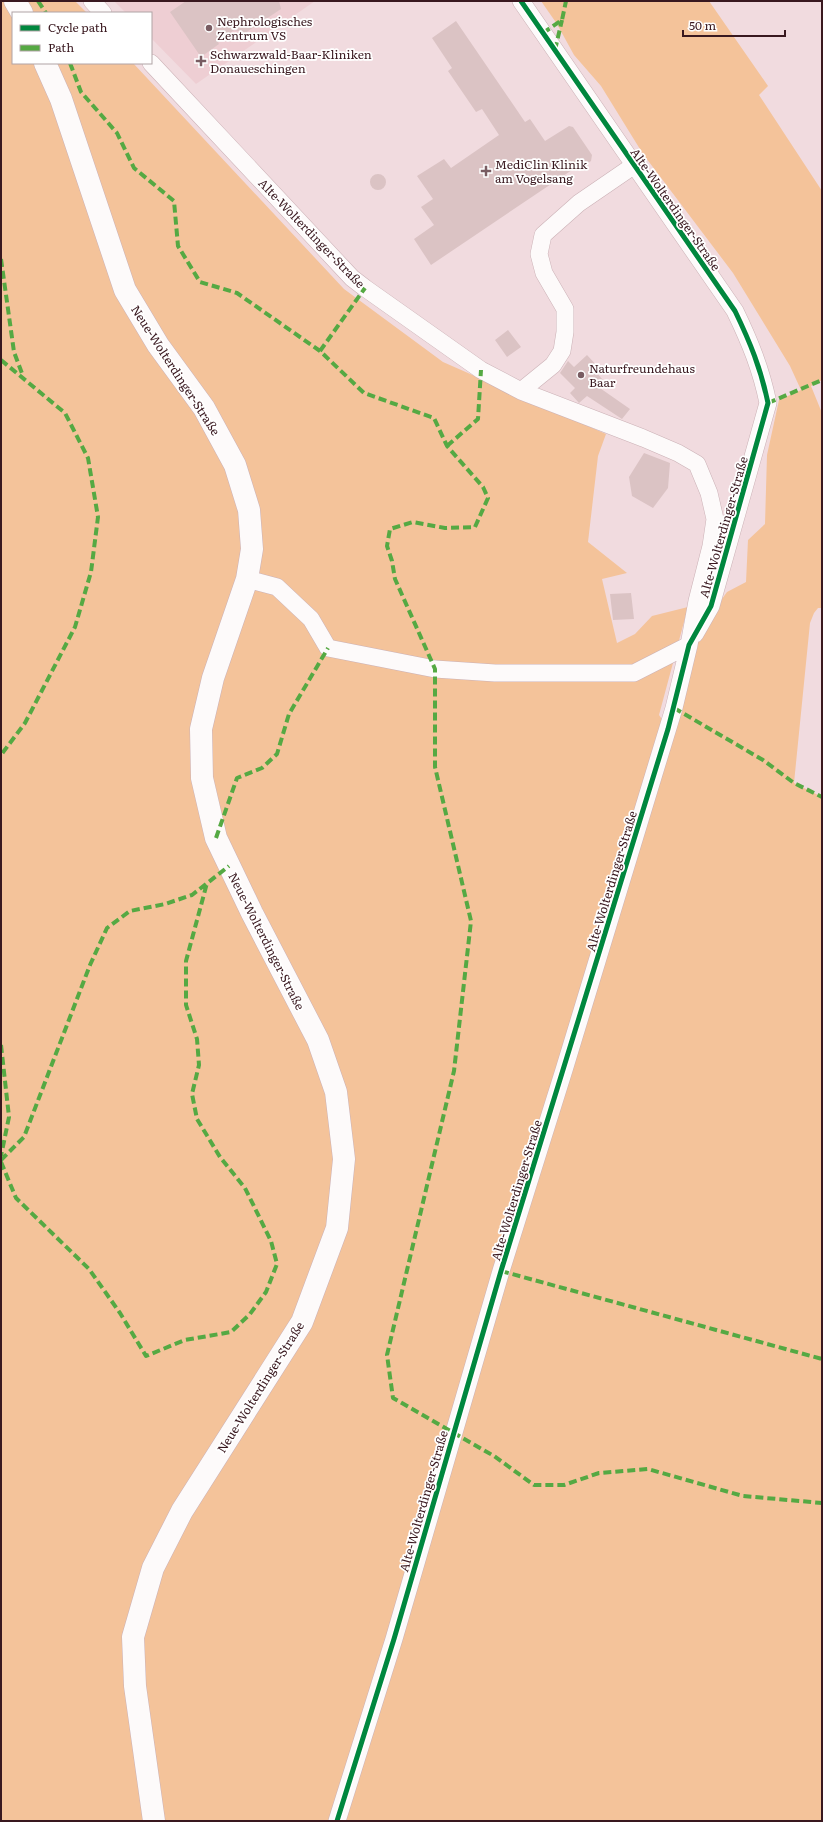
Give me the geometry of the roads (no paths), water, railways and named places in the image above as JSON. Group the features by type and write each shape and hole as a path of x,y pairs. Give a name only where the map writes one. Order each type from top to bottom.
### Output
{"main road":[{"path":"15,1 21,12"},
{"name":"Neue-Wolterdinger-Straße","path":"44,64 63,106 125,290 158,345 204,408 235,465 249,510 252,550 247,579 213,678 200,729 202,778 216,838 252,913 318,1040 336,1092 344,1159 337,1228 302,1322 182,1511 153,1568 133,1637 135,1686 154,1821"}],"street":[{"path":"92,1 102,12"},
{"name":"Alte-Wolterdinger-Straße","path":"521,1 633,166 735,311 755,355 764,380 768,403 711,606 689,645"},
{"name":"Alte-Wolterdinger-Straße","path":"152,64 352,278 481,370 521,391 643,438 678,453 696,464 709,493 715,519 711,546 670,722 501,1271 396,1632 337,1821"},
{"path":"521,391 553,365 562,351 566,332 565,309 544,273 539,254 543,235 579,203 633,166"},
{"path":"247,579 277,587 311,620 328,648 435,668 495,673 634,673 689,645"}],"place":[{"name":"Nephrologisches Zentrum VS","path":"209,28"},
{"name":"Schwarzwald-Baar-Kliniken Donaueschingen","path":"201,61"},
{"name":"MediClin Klinik am Vogelsang","path":"486,171"},
{"name":"Naturfreundehaus Baar","path":"581,375"}]}
